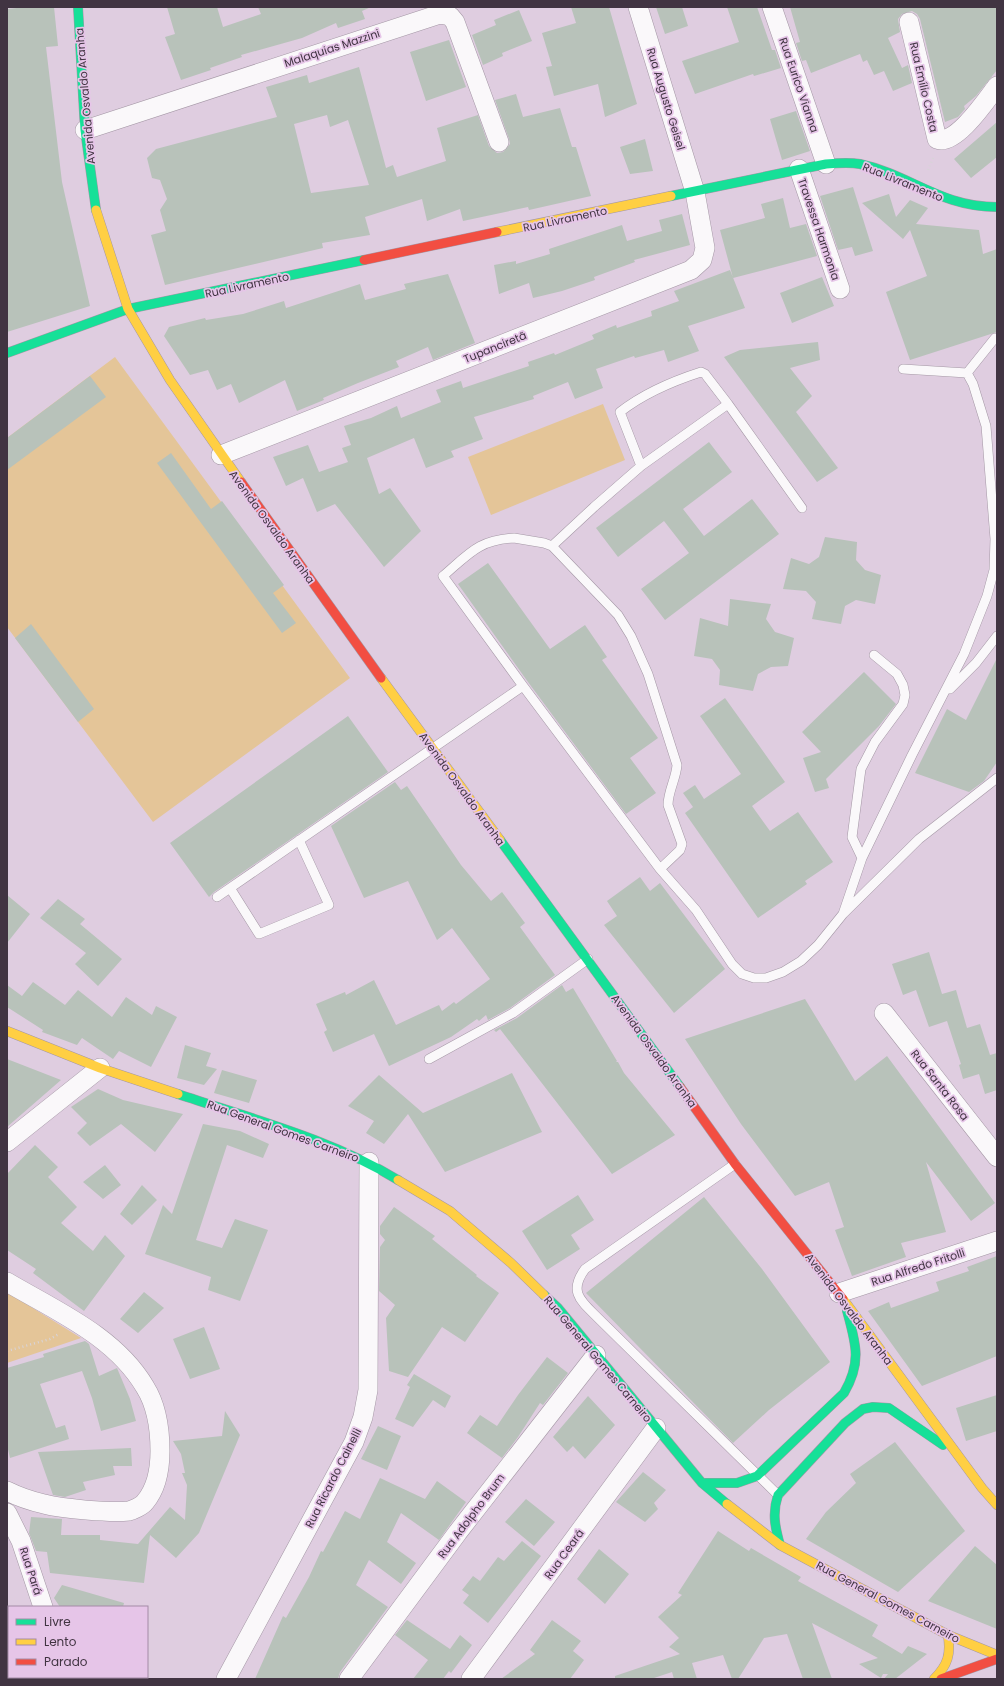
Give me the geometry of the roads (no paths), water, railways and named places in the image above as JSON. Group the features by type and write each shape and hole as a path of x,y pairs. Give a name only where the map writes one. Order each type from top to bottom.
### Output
{"main road":[{"name":"Avenida Osvaldo Aranha","path":"78,7 86,130 97,214 128,309 170,380 221,455 433,750 588,959 735,1164 842,1298 961,1459 997,1505"},
{"name":"Rua Livramento","path":"7,353 128,309 826,164 843,162 860,164 919,189 968,205 997,207"},
{"name":"Rua General Gomes Carneiro","path":"7,1031 100,1068 294,1133 369,1162 455,1215 511,1263 558,1308 702,1483 742,1517 780,1545 948,1635 997,1655"},
{"path":"702,1483 734,1485 746,1482 757,1476 844,1393 852,1380 858,1360 842,1298"},
{"path":"780,1545 772,1518 773,1507 778,1495 845,1423 858,1412 873,1407 889,1408 900,1414 961,1459"},
{"path":"934,1679 944,1670 949,1660 950,1647 948,1635"},
{"path":"941,1679 997,1659"}],"street":[{"name":"Rua Augusto Geisel","path":"638,7 695,192"},
{"name":"Rua Eurico Vianna","path":"772,7 826,164"},
{"name":"Malaquias Mazzini","path":"86,130 440,14 450,16 455,22 499,142"},
{"name":"Rua Emílio Costa","path":"909,22 932,124 937,139 941,141 948,139 960,130 977,112 997,86"},
{"name":"Travessa Harmonia","path":"799,169 840,288"},
{"name":"Tupanciretã","path":"221,455 691,270 702,260 705,248 695,192"},
{"name":"Rua Santa Rosa","path":"884,1013 997,1157"},
{"path":"7,1142 100,1068"},
{"name":"Rua Ricardo Cainelli","path":"226,1679 354,1442 363,1417 368,1390 369,1162"},
{"name":"Rua Alfredo Fritolli","path":"842,1298 997,1241"},
{"path":"7,1282 96,1335 113,1348 128,1364 146,1388 156,1415 160,1435 160,1457 157,1480 144,1503 130,1511 104,1511 46,1505 7,1491"},
{"name":"Rua Adolpho Brum","path":"349,1679 458,1532 596,1355"},
{"name":"Rua Ceará","path":"471,1679 656,1428"},
{"name":"Rua Pará","path":"7,1513 21,1541 43,1606"}],"lane":[{"path":"967,373 995,338"},
{"path":"903,369 967,373"},
{"path":"641,466 620,412 638,400 661,388 701,372 705,374 728,404 802,508"},
{"path":"843,914 862,858 972,637 988,596 994,570 995,539 986,426 978,398 967,373"},
{"path":"552,546 641,466 728,404"},
{"path":"660,869 680,850 682,844 668,805 668,798 676,775 676,757 648,674 631,636 618,615 552,546 544,542 523,539 490,541 479,546 443,576 660,869 696,910 732,964 742,974 754,978 766,978 783,972 801,961 818,945 843,914 919,839 997,778"},
{"path":"942,697 976,664 997,636"},
{"path":"862,858 852,837 860,769 875,742 894,719 903,704 905,695 903,685 897,674 874,655"},
{"path":"217,897 433,750 523,686"},
{"path":"230,888 259,934 329,905 299,840"},
{"path":"429,1059 513,1012 588,959"},
{"path":"735,1164 585,1269 577,1280 576,1287 582,1302 778,1495"}]}
